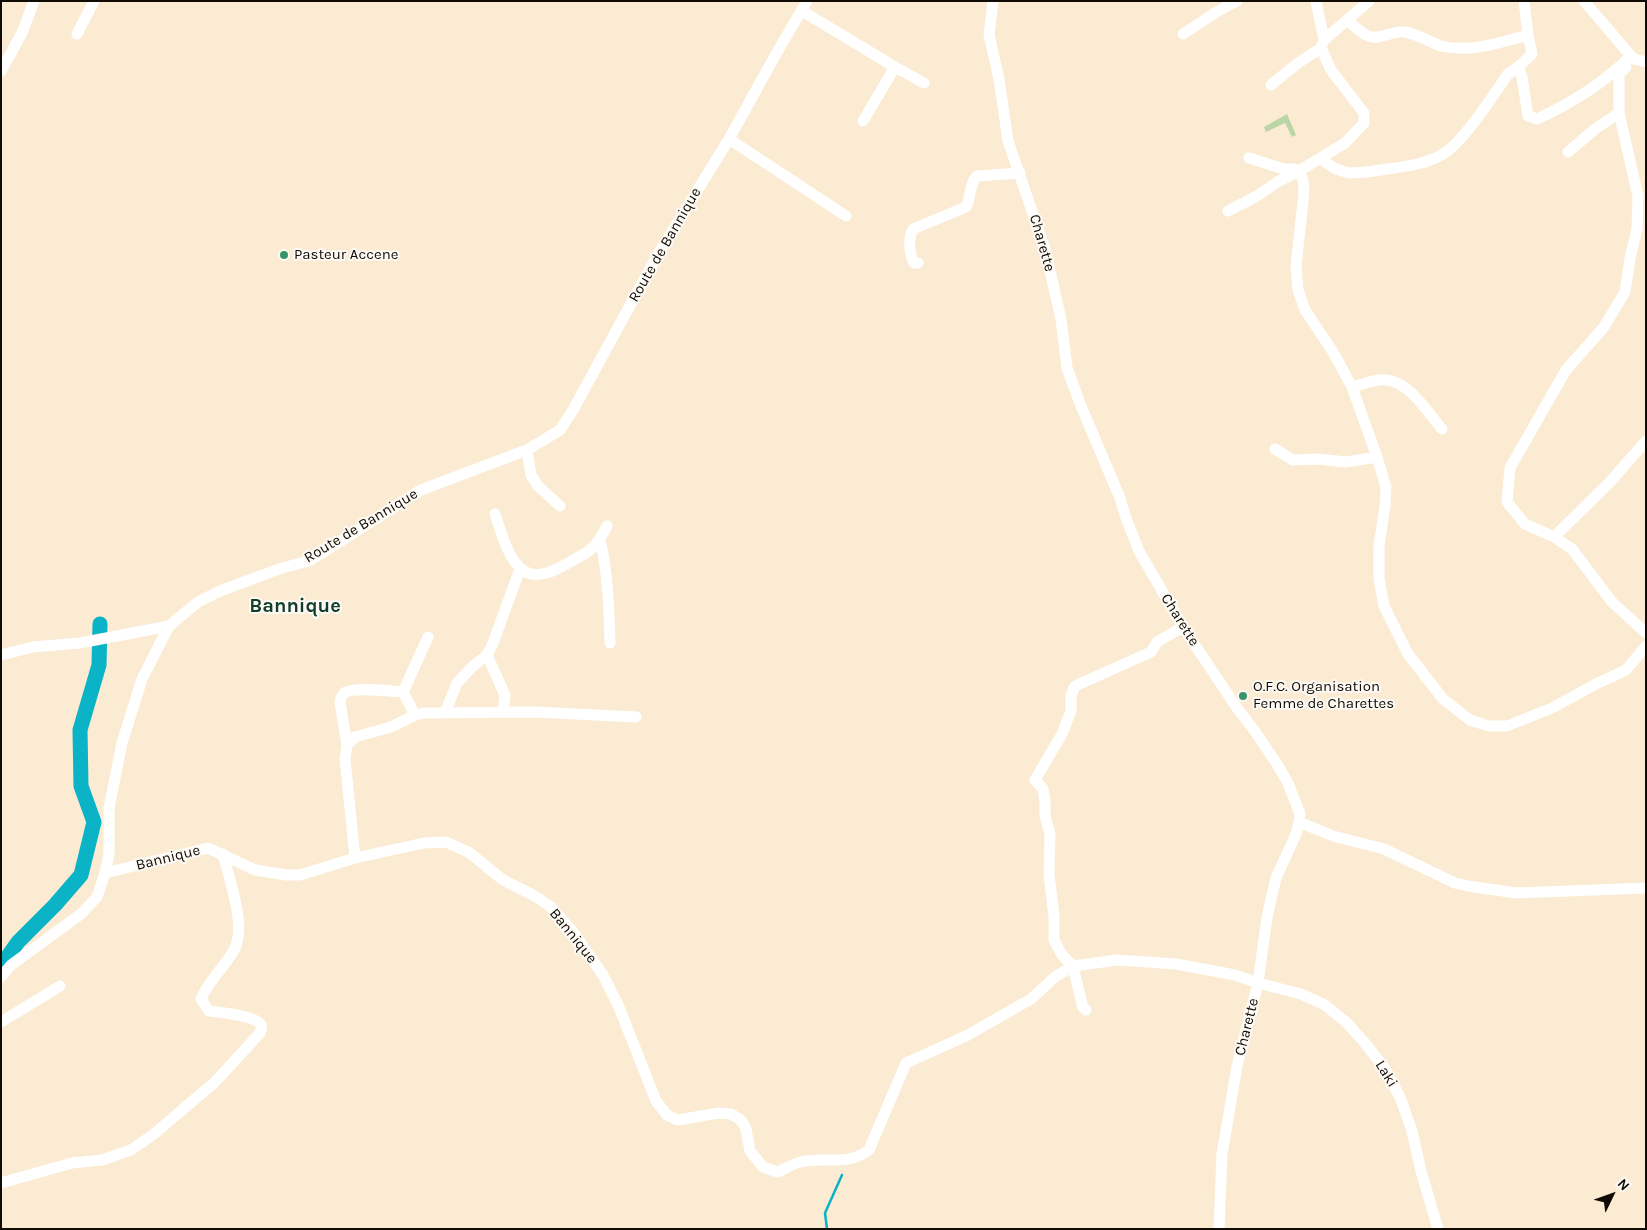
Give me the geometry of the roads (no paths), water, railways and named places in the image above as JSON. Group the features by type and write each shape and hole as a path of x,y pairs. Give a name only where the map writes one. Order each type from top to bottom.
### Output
{"street":[{"path":"1,71 22,34 34,1"},
{"path":"77,34 94,1"},
{"name":"Charette","path":"993,1 989,35 999,79 1008,141 1045,249 1061,319 1067,368 1081,406 1120,498 1139,551 1183,627 1277,764 1288,783 1300,814 1296,834 1276,878 1266,917 1258,983 1237,1066 1222,1154 1219,1229"},
{"path":"1184,34 1218,11 1237,1"},
{"path":"1228,211 1257,196 1344,143 1364,123 1364,113 1331,70 1322,44 1316,1"},
{"path":"1271,85 1322,44 1369,1"},
{"path":"1320,158 1335,169 1355,174 1417,164 1444,154 1473,122 1508,74 1532,54 1524,1"},
{"path":"1584,1 1632,57 1646,62"},
{"path":"805,6 895,67 924,83"},
{"name":"Route de Bannique","path":"1,977 11,965 81,914 97,897 105,873 108,854 109,808 122,743 142,679 169,626 198,602 220,591 282,568 309,561 421,490 527,450 560,430 573,410 657,256 805,6"},
{"path":"1347,20 1366,36 1373,38 1398,31 1408,32 1438,45 1454,49 1481,47 1528,36"},
{"path":"1518,67 1522,77 1528,116 1537,119 1561,108 1597,86 1632,57"},
{"path":"1632,57 1619,74 1619,113 1638,196 1637,229 1625,292 1604,326 1566,370 1510,468 1507,502 1525,524 1554,536 1572,549 1612,602 1646,632"},
{"path":"862,121 895,67"},
{"path":"1568,152 1619,113"},
{"path":"728,139 846,216"},
{"path":"1249,158 1284,169 1299,171 1303,180 1304,192 1296,266 1298,290 1305,310 1333,352 1352,387 1386,487 1379,546 1379,579 1384,606 1408,654 1443,699 1470,720 1489,726 1506,726 1552,708 1626,670 1646,646"},
{"path":"918,263 912,259 910,234 913,230 966,207 969,202 973,180 977,176 1020,173"},
{"path":"1352,387 1380,380 1394,381 1409,390 1442,429"},
{"path":"1554,536 1610,482 1646,441"},
{"path":"1275,449 1294,460 1318,459 1346,462 1377,457"},
{"path":"527,450 531,475 538,486 558,504"},
{"path":"494,514 510,556 520,569 529,574 543,574 557,570 591,549 600,539 607,526"},
{"path":"600,539 605,557 609,592 610,643"},
{"path":"445,713 457,683 487,655 493,644 520,569"},
{"path":"1,655 33,647 80,643 169,626"},
{"path":"1086,1010 1083,1007 1073,966 1062,955 1054,940 1054,918 1049,874 1050,834 1045,816 1043,789 1035,780 1062,734 1070,711 1071,695 1075,686 1151,652 1156,642 1183,627"},
{"path":"403,692 428,637"},
{"path":"1596,684 1607,688 1630,674 1646,653"},
{"path":"487,655 505,696 503,712"},
{"path":"355,858 345,759 347,745 340,702 341,697 344,693 353,690 403,692"},
{"path":"403,692 415,715"},
{"path":"347,745 355,737 391,727 415,715 424,713 543,712 636,717"},
{"path":"1299,822 1333,836 1384,850 1468,886 1516,893 1646,888"},
{"name":"Bannique","path":"105,873 208,848 255,870 286,875 300,875 355,858 424,843 446,842 470,853 503,880 535,896 551,907 573,932 603,975 619,1007 656,1101 667,1115 678,1120 719,1113 731,1114 741,1120 746,1129 750,1151 763,1166 778,1172 799,1162 814,1160 831,1161 860,1157 868,1150 906,1063 966,1036 1031,999 1055,977 1073,966"},
{"path":"1,1183 72,1163 102,1160 131,1150 154,1134 215,1082 260,1033 262,1027 254,1018 209,1011 201,999 235,948 238,924 233,894 222,854"},
{"path":"1628,889 1646,897"},
{"name":"Laki","path":"1073,966 1117,960 1176,964 1235,976 1301,994 1326,1005 1358,1035 1382,1066 1400,1097 1412,1131 1421,1171 1438,1229"},
{"path":"1,1022 60,986"}],"waterway":[{"path":"1,966 18,942 55,905 81,875 94,822 81,786 80,730 99,665 100,624"},
{"path":"827,1229 825,1213 842,1175"}],"place":[{"name":"Pasteur Accene","path":"284,255"},
{"name":"O.F.C. Organisation Femme de Charettes","path":"1243,696"}],"district":[{"name":"Bannique","path":"295,606"}]}
